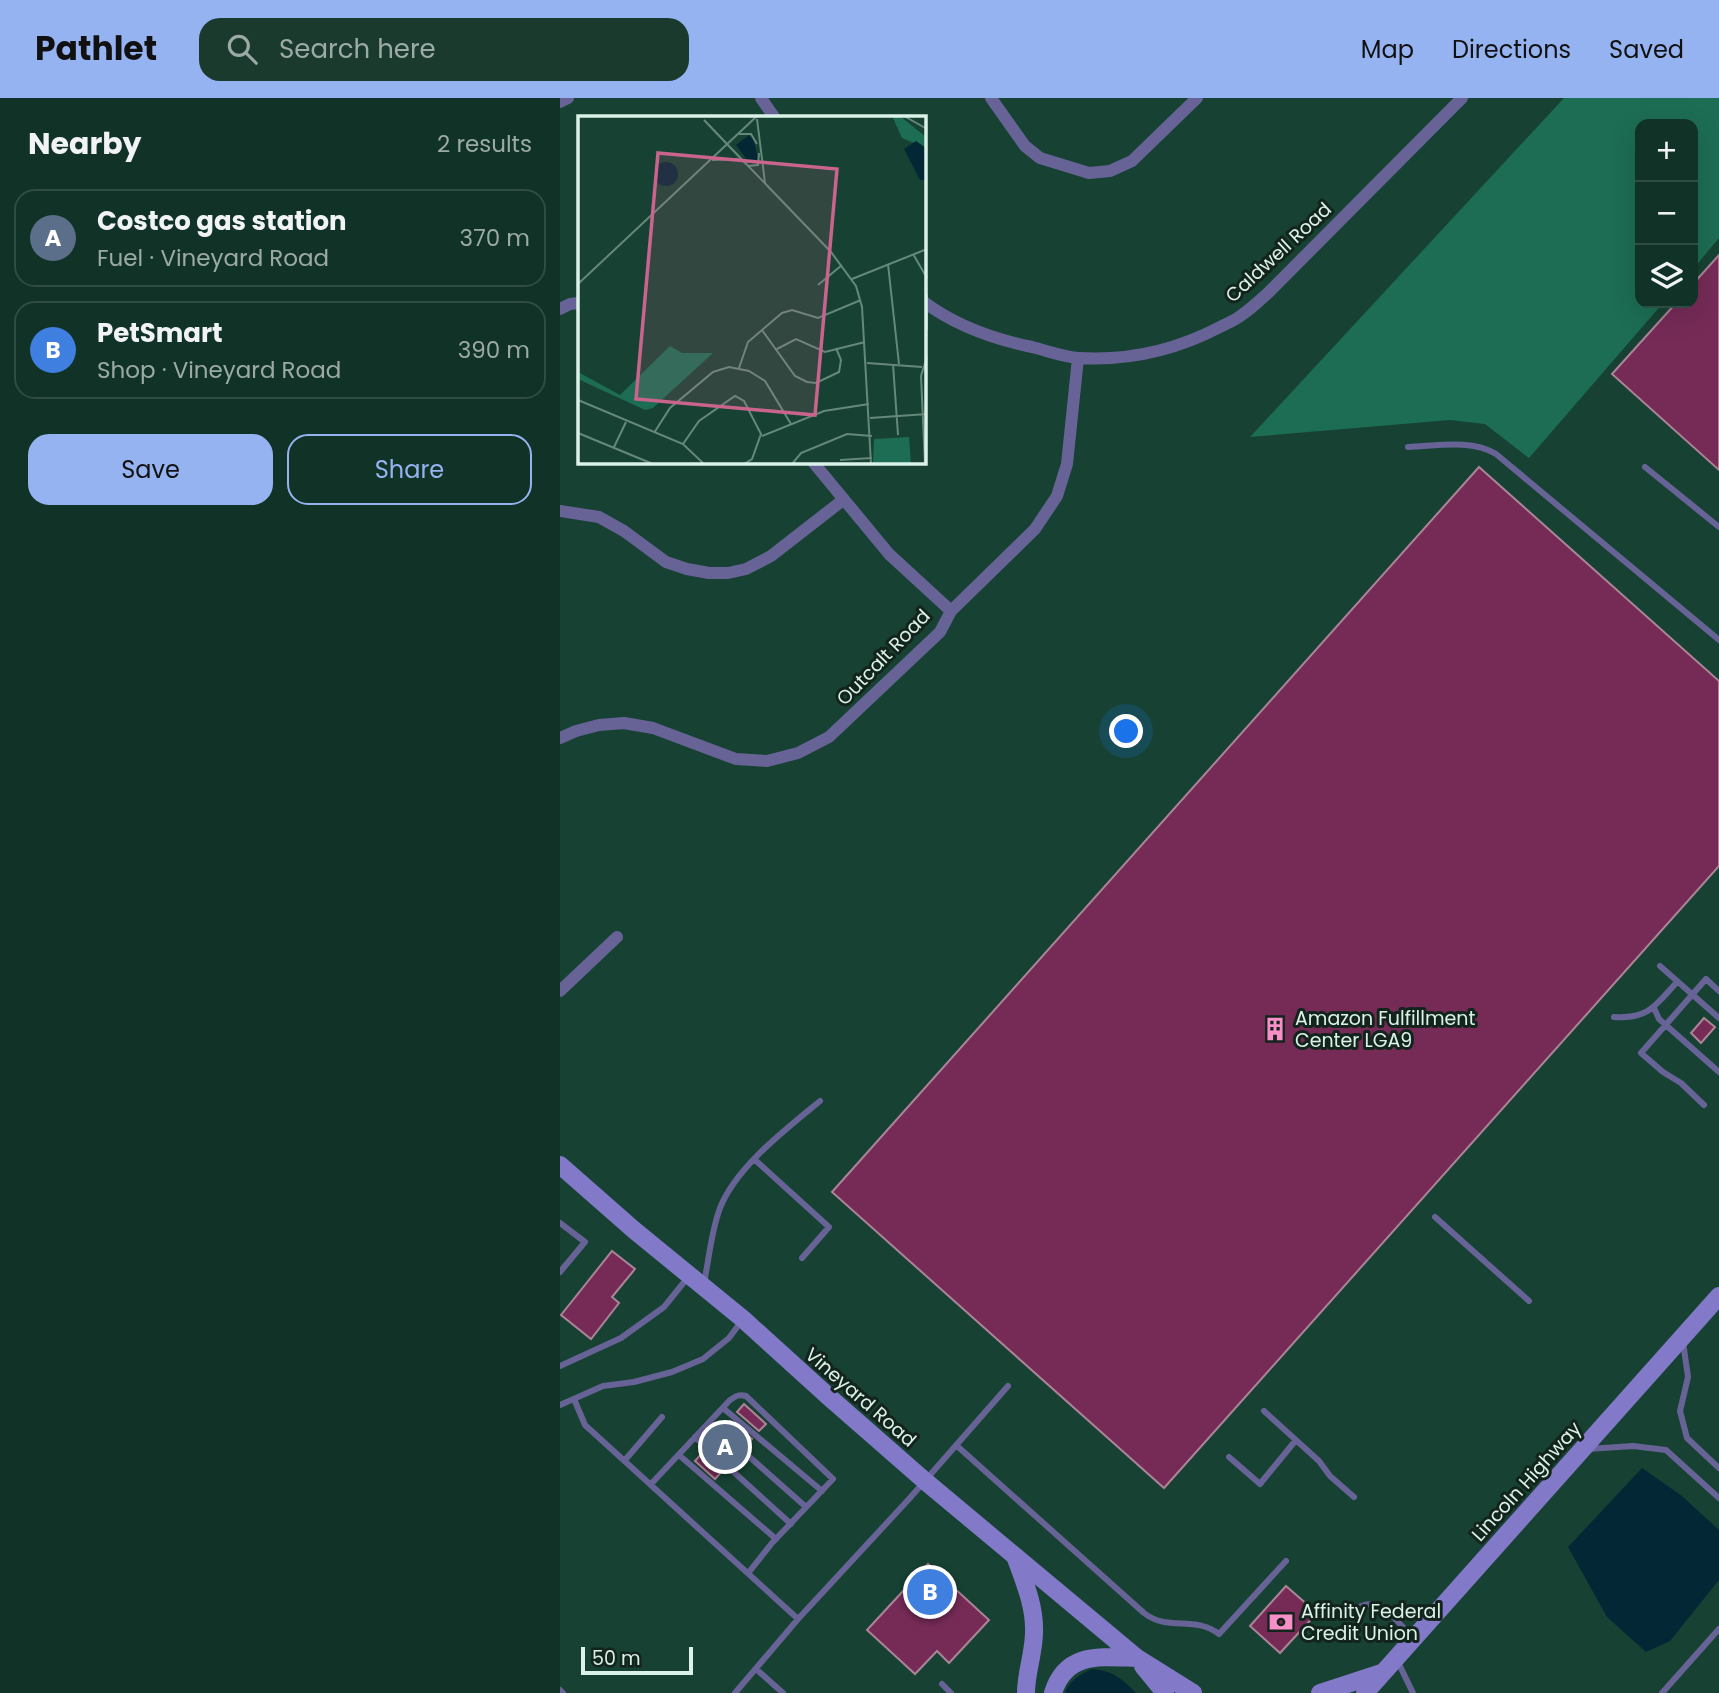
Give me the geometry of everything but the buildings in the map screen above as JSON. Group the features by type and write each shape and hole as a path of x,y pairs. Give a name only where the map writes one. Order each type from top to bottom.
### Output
{"street":[{"path":"560,102 568,98"},
{"path":"761,98 773,116"},
{"path":"991,98 1025,146 1040,158 1089,173 1110,171 1132,161 1197,98"},
{"name":"Caldwell Road","path":"926,304 970,329 1011,343 1078,358 1139,355 1171,348 1206,335 1241,316 1268,293 1462,98"},
{"path":"560,309 578,303"},
{"name":"Outcalt Road","path":"560,738 599,725 624,723 653,728 736,759 767,761 798,753 829,737 940,632 951,611 1035,529 1057,496 1067,464 1078,358"},
{"path":"815,464 889,554 951,611"},
{"path":"560,511 599,517 624,531 666,562 709,573 728,573 746,569 771,556 843,500"},
{"path":"560,991 617,937"},
{"name":"Vineyard Road","path":"560,1165 743,1319 925,1481 1137,1658 1193,1693"},
{"name":"Lincoln Highway","path":"1365,1693 1719,1296"},
{"path":"1016,1556 1033,1612 1034,1634 1026,1693"},
{"path":"1053,1693 1066,1671 1079,1661 1093,1657 1137,1658"},
{"name":"Vineyard Road","path":"1137,1658 1165,1693"},
{"path":"1320,1693 1390,1665"}],"lane":[{"path":"1408,447 1466,444 1482,447 1496,454 1719,640"},
{"path":"1645,467 1719,527"},
{"path":"1660,966 1719,1018"},
{"path":"1704,1105 1681,1083 1641,1053 1706,979 1719,990"},
{"path":"1614,1017 1630,1018 1654,1008 1677,982"},
{"path":"1654,1008 1666,1025 1719,1072"},
{"path":"560,1366 621,1338 697,1280 721,1206 735,1184 754,1159 776,1137 820,1101"},
{"path":"754,1159 829,1227 802,1258"},
{"path":"1435,1217 1529,1301"},
{"path":"560,1223 585,1242 560,1272"},
{"path":"560,1405 603,1386 672,1373 703,1359 729,1338 743,1319"},
{"path":"1682,1338 1688,1377 1680,1412 1687,1438 1719,1468"},
{"path":"735,1693 1008,1386"},
{"path":"651,1484 723,1408 737,1396 746,1396 832,1479 749,1572"},
{"path":"574,1399 585,1425 798,1619"},
{"path":"723,1408 822,1491"},
{"path":"1264,1411 1354,1497"},
{"path":"625,1461 662,1418"},
{"path":"710,1422 806,1507"},
{"path":"695,1437 791,1524"},
{"path":"1229,1457 1260,1483 1296,1440"},
{"path":"956,1445 1149,1617 1165,1623 1200,1625 1219,1634 1286,1561"},
{"path":"1583,1449 1633,1446 1666,1450 1719,1498"},
{"path":"679,1455 776,1539"},
{"path":"1351,1614 1363,1605 1376,1604 1414,1638"},
{"path":"1662,1693 1719,1629"},
{"path":"1390,1665 1413,1693"},
{"path":"756,1669 783,1693"},
{"path":"942,1684 951,1693"}],"green space":[{"path":"1564,98 1719,98 1719,238 1698,263 1698,119 1635,119 1635,308 1659,308 1529,458 1485,424 1450,420 1250,437"}],"water":[{"path":"1642,1468 1682,1496 1719,1530 1719,1580 1670,1641 1646,1652 1607,1617 1568,1547"},
{"path":"1092,1669 1116,1676 1136,1693 1065,1693 1076,1678"}],"place":[{"name":"Amazon Fulfillment Center LGA9","path":"1275,1029"},
{"name":"Costco gas station","path":"725,1447"},
{"name":"PetSmart","path":"930,1592"},
{"name":"Affinity Federal Credit Union","path":"1281,1622"}]}
